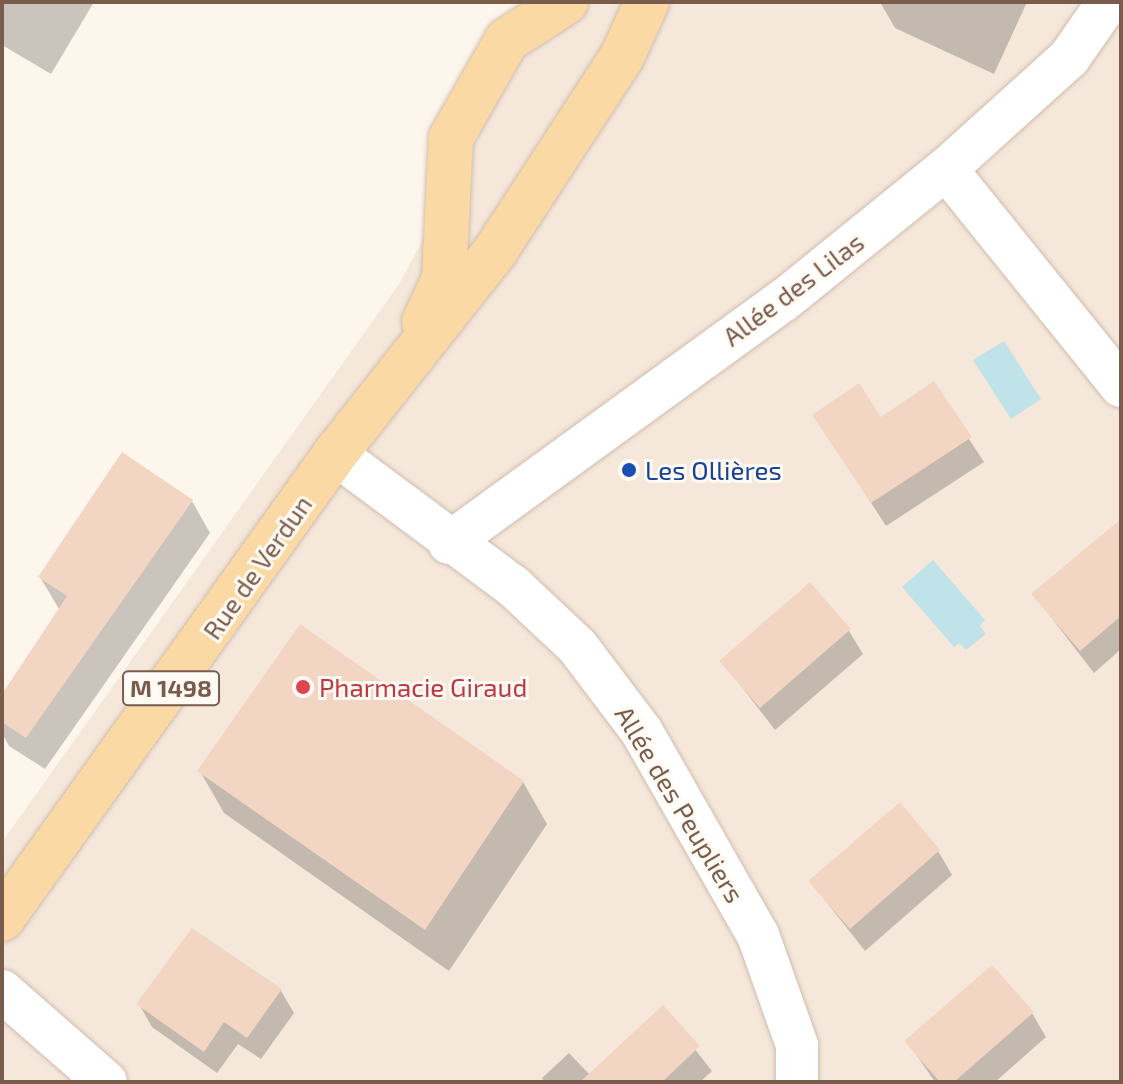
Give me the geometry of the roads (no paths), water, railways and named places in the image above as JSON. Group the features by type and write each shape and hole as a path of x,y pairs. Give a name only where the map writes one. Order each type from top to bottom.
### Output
{"main road":[{"name":"Rue de Verdun","path":"398,370 444,279 451,138 507,40 566,2"},
{"name":"Rue de Verdun","path":"2,919 335,454 398,370 494,253 622,57 647,2"}],"street":[{"name":"Allée des Lilas","path":"449,543 784,300 946,169 1069,58 1108,2"},
{"path":"946,169 1116,371"},
{"name":"Allée des Peupliers","path":"335,454 449,543 513,586 577,646 642,732 758,935 797,1045 797,1082"},
{"path":"2,991 106,1082"}],"water":[{"path":"1004,341 1041,399 1011,419 973,360"},
{"path":"933,560 985,620 980,626 986,634 966,650 959,643 954,647 902,587"}],"place":[{"name":"Les Ollières","path":"629,470"},
{"name":"Pharmacie Giraud","path":"303,687"}]}
